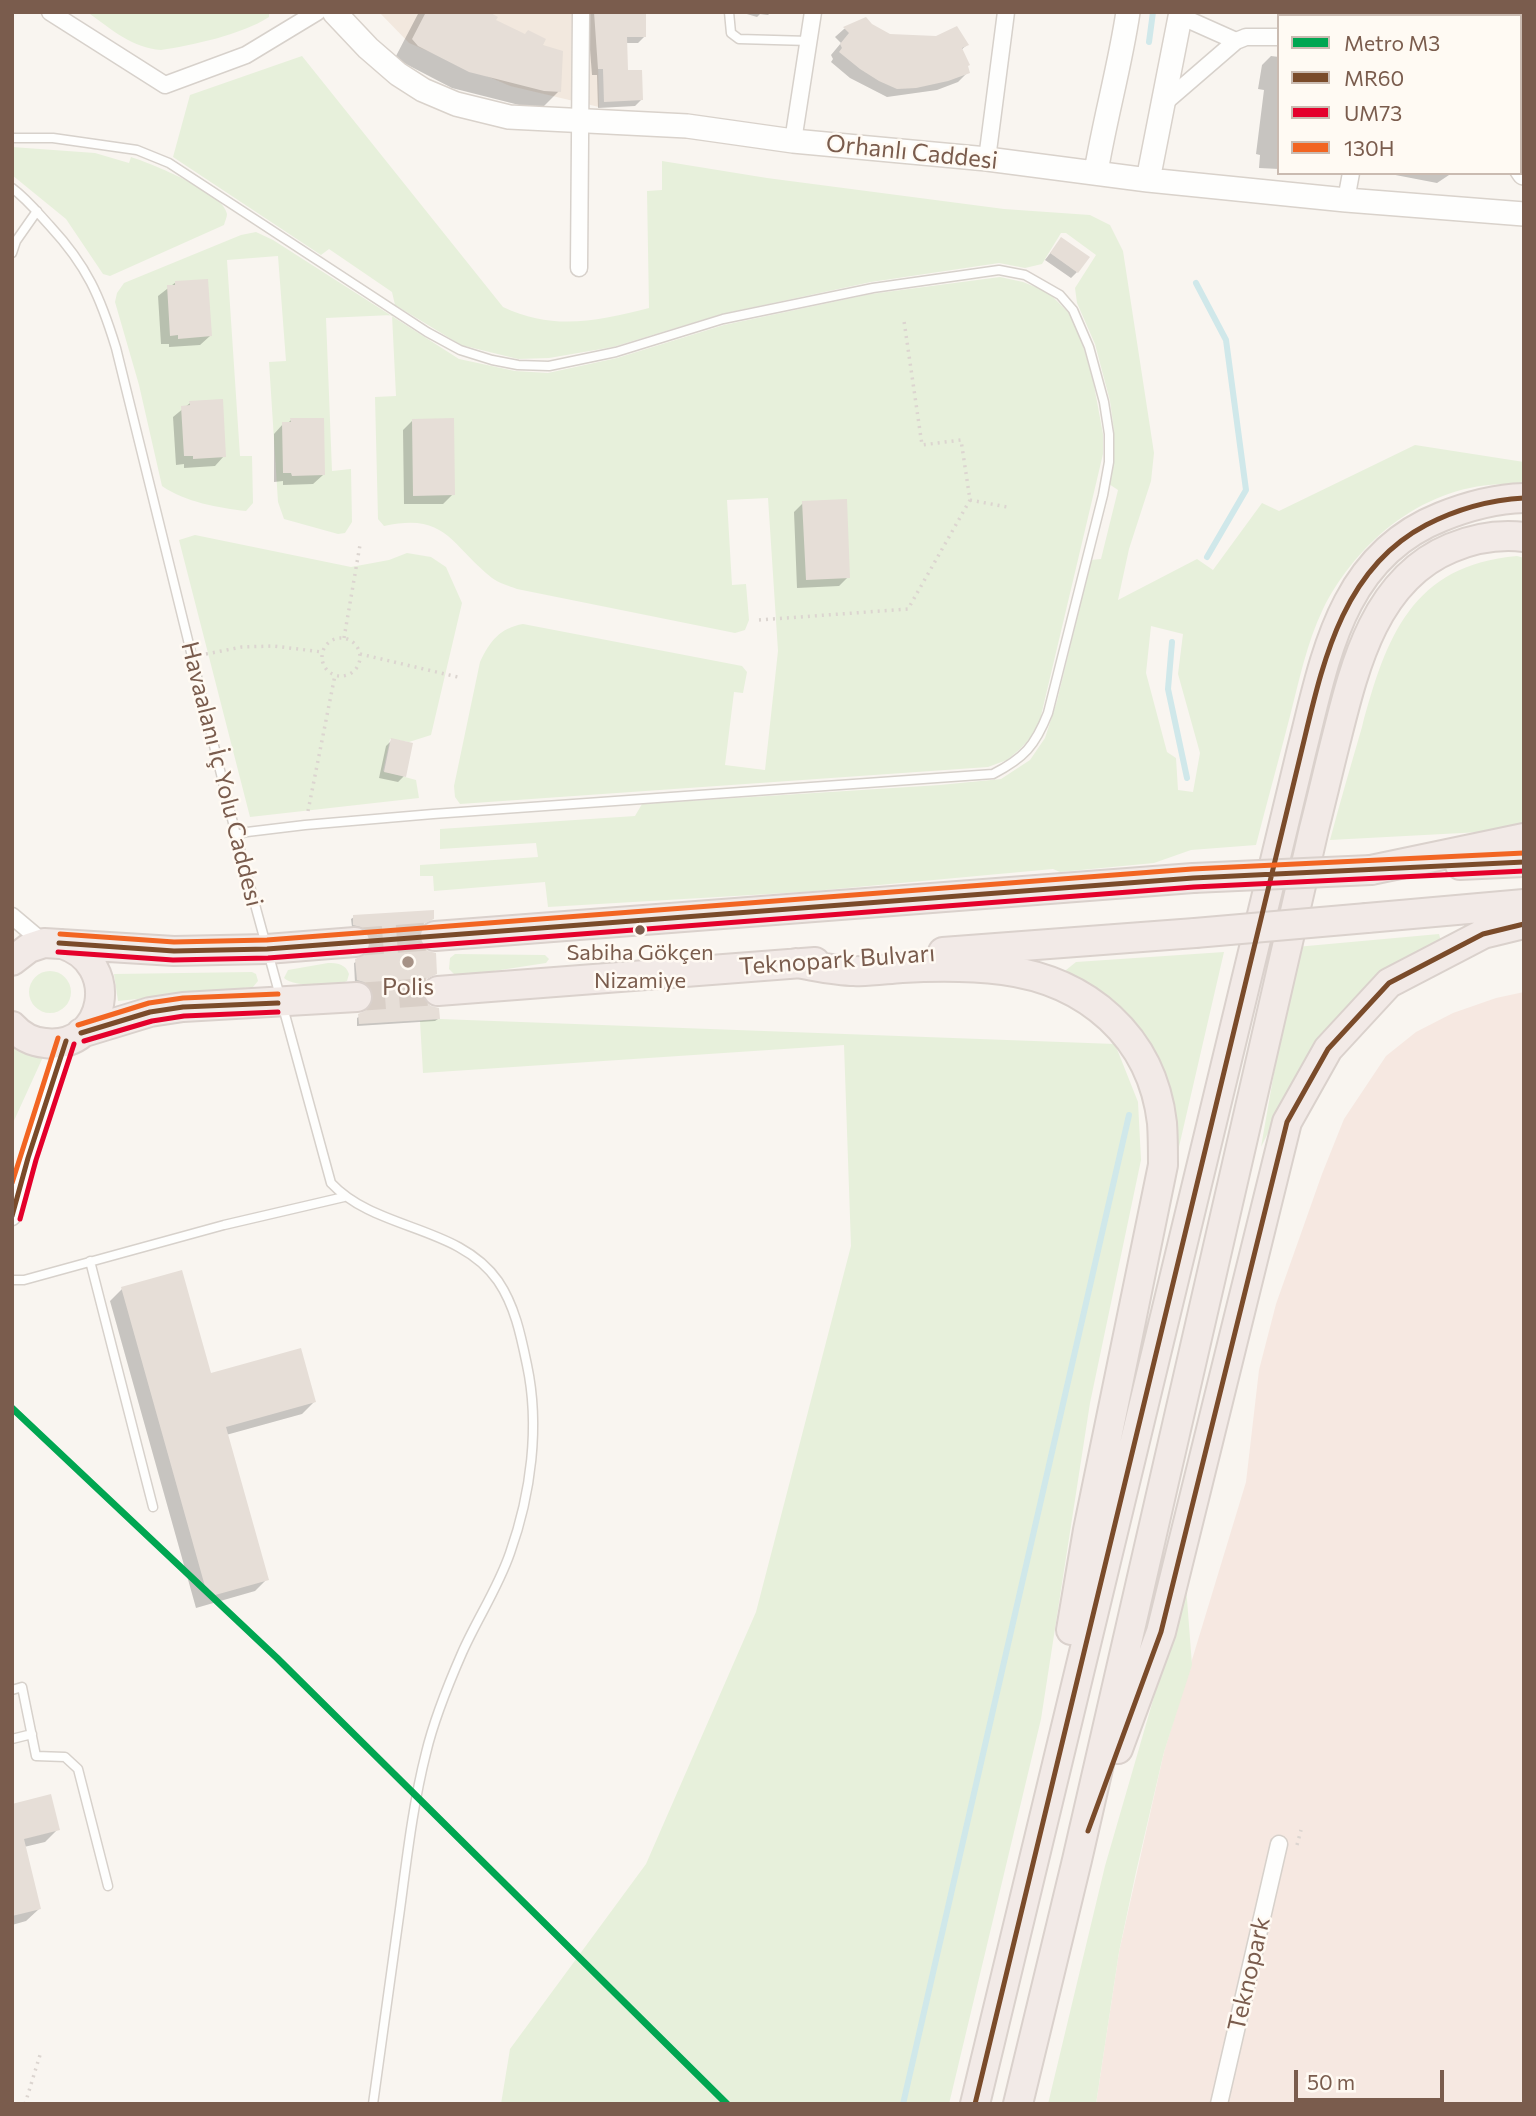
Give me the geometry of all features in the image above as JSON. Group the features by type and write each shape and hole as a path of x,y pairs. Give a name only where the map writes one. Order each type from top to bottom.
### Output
{"highway":[{"path":"975,2104 1301,753 1333,636 1360,579 1391,545 1434,519 1462,508 1485,502 1524,498"},
{"path":"1018,2104 1077,1860 1311,842 1355,669 1384,606 1406,578 1422,564 1441,552 1475,540 1509,535 1524,537"},
{"path":"1371,870 1524,838"},
{"path":"435,936 1193,878 1524,862"},
{"name":"Teknopark Bulvarı","path":"438,991 1195,933 1524,904"},
{"path":"1077,1860 1161,1632 1287,1122 1328,1049 1389,983 1483,934 1524,924"},
{"path":"12,961 29,948 51,943 174,951 355,942"},
{"path":"51,943 85,956 99,981 100,1001 94,1019 74,1037"},
{"path":"796,963 853,971 938,967 1001,970 1049,982 1074,993 1112,1017 1142,1058 1154,1088 1162,1122 1163,1165 1088,1530 1030,1872"},
{"path":"12,1026 26,1038 48,1044 150,1012 183,1007 358,997"}],"street":[{"path":"50,12 165,85 246,55 317,12"},
{"name":"Orhanlı Caddesi","path":"334,12 398,74 423,90 456,104 509,117 687,126 793,141 987,159 1148,180 1524,214"},
{"path":"579,268 581,12"},
{"path":"793,141 813,12"},
{"path":"987,159 1006,12"},
{"path":"1096,172 1128,12"},
{"path":"1148,180 1181,14 1236,41"},
{"path":"1163,104 1236,41 1246,37 1277,37"},
{"path":"1346,200 1352,175"},
{"path":"12,916 51,943"},
{"path":"12,1217 36,1132 74,1037"},
{"name":"Teknopark","path":"1219,2104 1279,1844"}],"lane":[{"path":"729,12 732,33 739,39 809,41"},
{"path":"12,138 52,138 137,150 169,163 426,332 460,350 505,362 549,366 616,352 737,316 873,288 999,270 1025,275 1060,295 1073,310 1089,347 1110,433 1109,462 1103,495 1048,713 1038,737 1013,764 993,774 305,825 236,835"},
{"name":"Havaalanı İç Yolu Caddesi","path":"12,188 37,211 83,266 106,315 236,835 331,1184 344,1198"},
{"path":"12,253 16,241 37,211"},
{"path":"12,1280 24,1280 224,1224 344,1198 393,1221 442,1239 481,1261 497,1280 516,1318 534,1410 528,1479 510,1553 495,1590 462,1653 426,1750 414,1802 373,2104"},
{"path":"90,1261 153,1507"},
{"path":"12,1689 22,1687 36,1756 65,1757 78,1769 108,1886"},
{"path":"12,1739 32,1734"}],"path":[{"path":"759,620 908,609 970,500 961,440 922,445 904,321"},
{"path":"970,500 1007,507"},
{"path":"344,638 360,545"},
{"path":"344,638 355,643 360,660 354,671 342,676 335,675 323,664 322,652 328,642 344,638"},
{"path":"192,657 242,647 274,646 322,652"},
{"path":"360,654 462,678"},
{"path":"305,825 335,675"},
{"path":"25,2104 40,2055"}],"shaded area":[{"path":"379,12 597,12 599,107 510,86 409,43"},
{"path":"1485,12 1524,12 1524,79 1522,14"},
{"path":"1524,992 1524,2104 1096,2104 1119,1952 1164,1752 1246,1482 1259,1370 1276,1304 1322,1174 1344,1119 1386,1056 1416,1032 1453,1013 1496,998"}],"green space":[{"path":"269,12 269,17 231,34 161,50 141,46 123,37 90,14"},
{"path":"302,56 503,307 540,319 593,320 649,308 647,191 662,190 662,161 767,178 1004,209 1090,215 1110,225 1123,251 1154,453 1151,481 1129,549 1118,600 1197,559 1213,570 1262,503 1279,511 1415,445 1524,462 1524,485 1492,485 1461,490 1432,501 1380,534 1339,582 1323,609 1308,648 1256,845 1191,850 1154,863 1060,872 1053,869 803,892 548,907 545,882 434,891 433,876 420,876 420,865 538,857 536,843 440,849 440,829 635,816 642,804 1001,779 1030,760 1045,738 1057,701 1091,560 1101,559 1118,490 1109,484 1114,431 1110,401 1095,344 1077,303 1075,288 1096,255 1066,233 1061,233 1042,264 1025,268 999,263 871,282 722,314 613,347 549,358 518,359 461,345 395,305 392,292 329,249 321,255 173,157 190,95","holes":["1151,626 1183,634 1178,674 1200,753 1193,792 1178,790 1176,758 1167,752 1146,673"]},
{"path":"12,147 95,153 129,163 131,157 140,160 201,188 214,197 227,214 224,225 110,276 103,274 66,219 12,175"},
{"path":"256,232 273,240 390,315 326,318 332,471 351,469 352,522 345,533 338,534 284,519 278,502 269,362 286,361 278,256 227,260 240,456 252,456 253,503 246,511 225,508 192,500 162,486 139,385 115,302 117,293 124,283 241,235"},
{"path":"1000,277 1048,292 1069,313 1081,339 1093,380 1103,434 1103,454 1040,720 1032,736 1007,760 988,767 460,804 455,797 454,786 480,662 502,632 523,624 742,666 747,672 743,693 734,692 725,765 765,770 778,651 768,498 727,500 732,585 746,584 749,620 745,630 735,633 517,589 492,578 446,534 434,527 421,523 384,526 378,519 375,397 396,396 392,316 459,359 515,371 548,373 617,358 724,325 871,294"},
{"path":"195,535 351,567 389,560 407,553 431,557 446,567 462,603 431,735 409,742 390,739 383,771 416,780 419,798 250,817 179,540"},
{"path":"1517,556 1524,558 1524,824 1481,832 1330,840 1371,694 1394,636 1409,611 1428,590 1452,574 1481,562"},
{"path":"1439,934 1442,945 1383,970 1336,1021 1301,1067 1261,1147 1296,947"},
{"path":"1224,952 1172,1177 1173,1118 1164,1070 1131,1018 1061,974 1076,962"},
{"path":"455,954 545,955 549,959 546,963 461,976 455,975 449,969 450,958"},
{"path":"328,963 346,968 349,974 347,981 314,985 296,983 284,978 288,970"},
{"path":"50,971 65,977 71,992 65,1007 50,1013 35,1007 29,992 35,977"},
{"path":"114,974 256,974 258,981 253,987 118,1001"},
{"path":"440,1019 1115,1044 1138,1102 1141,1160 1090,1403 1041,1719 949,2104 501,2104 510,2049 646,1864 756,1612 851,1246 844,1045 423,1073 420,1021"},
{"path":"12,1044 43,1057 12,1125"},
{"path":"1186,1586 1192,1665 1164,1752 1136,1872 1119,1952 1096,2104 1048,2104 1105,1866"}],"building":[{"path":"426,12 489,12 498,17 496,20 525,34 528,30 546,39 543,45 563,51 561,92 544,91 469,72 418,46 412,39"},
{"path":"594,12 646,12 646,37 627,37 628,70 642,70 643,100 604,102 603,69 598,69"},
{"path":"866,17 872,24 890,34 936,36 957,26 969,45 962,48 970,65 970,73 916,88 897,89 879,81 839,52 842,48 840,44 849,33 843,27"},
{"path":"1061,237 1090,257 1078,273 1050,253"},
{"path":"208,279 212,336 178,339 178,335 170,336 167,285 175,285 175,281"},
{"path":"223,399 226,457 193,459 193,456 184,456 181,406 190,405 189,401"},
{"path":"290,418 324,418 325,475 292,476 291,473 283,473 282,422 291,422"},
{"path":"454,418 455,495 413,496 412,419"},
{"path":"847,499 850,578 806,580 802,501"},
{"path":"391,738 413,743 406,777 384,772"},
{"path":"434,910 434,919 425,923 418,937 422,946 436,953 437,974 423,983 421,992 425,1001 439,1008 440,1019 359,1024 358,1014 367,1010 374,997 370,987 357,980 355,959 365,955 372,941 368,932 353,925 353,915"},
{"path":"182,1270 211,1373 301,1348 316,1402 226,1427 269,1580 208,1597 121,1287"},
{"path":"51,1794 60,1830 24,1839 41,1909 12,1916 12,1804"}],"waterway":[{"path":"1149,42 1153,12"},
{"path":"1196,283 1226,340 1246,490 1207,557"},
{"path":"1172,642 1168,689 1187,778"},
{"path":"903,2104 1129,1115"}],"tunnel":[{"path":"355,942 435,936"},
{"path":"357,997 438,991"}],"metro line":[{"name":"M3","path":"12,1408 277,1658 727,2104"}],"transit line":[{"name":"MR60","path":"975,2104 1317,687 1327,655 1354,594 1373,568 1397,544 1449,514 1486,503 1524,498"},
{"name":"130H","path":"60,934 174,942 267,940 1192,869 1524,853"},
{"name":"MR60","path":"59,943 174,951 267,949 1193,878 1524,862"},
{"name":"UM73","path":"58,952 173,960 268,958 1194,887 1524,871"},
{"name":"MR60","path":"1088,1831 1161,1632 1287,1122 1328,1049 1389,983 1483,934 1524,924"},
{"name":"130H","path":"78,1025 149,1003 183,998 278,994"},
{"name":"MR60","path":"81,1033 150,1012 183,1007 278,1003"},
{"name":"UM73","path":"84,1041 152,1021 184,1016 278,1012"},
{"name":"130H","path":"12,1183 58,1038"},
{"name":"MR60","path":"12,1216 66,1041"},
{"name":"UM73","path":"20,1219 36,1160 74,1044"}],"place":[{"name":"Sabiha Gökçen Nizamiye","path":"640,930"},
{"name":"Polis","path":"408,962"}]}
